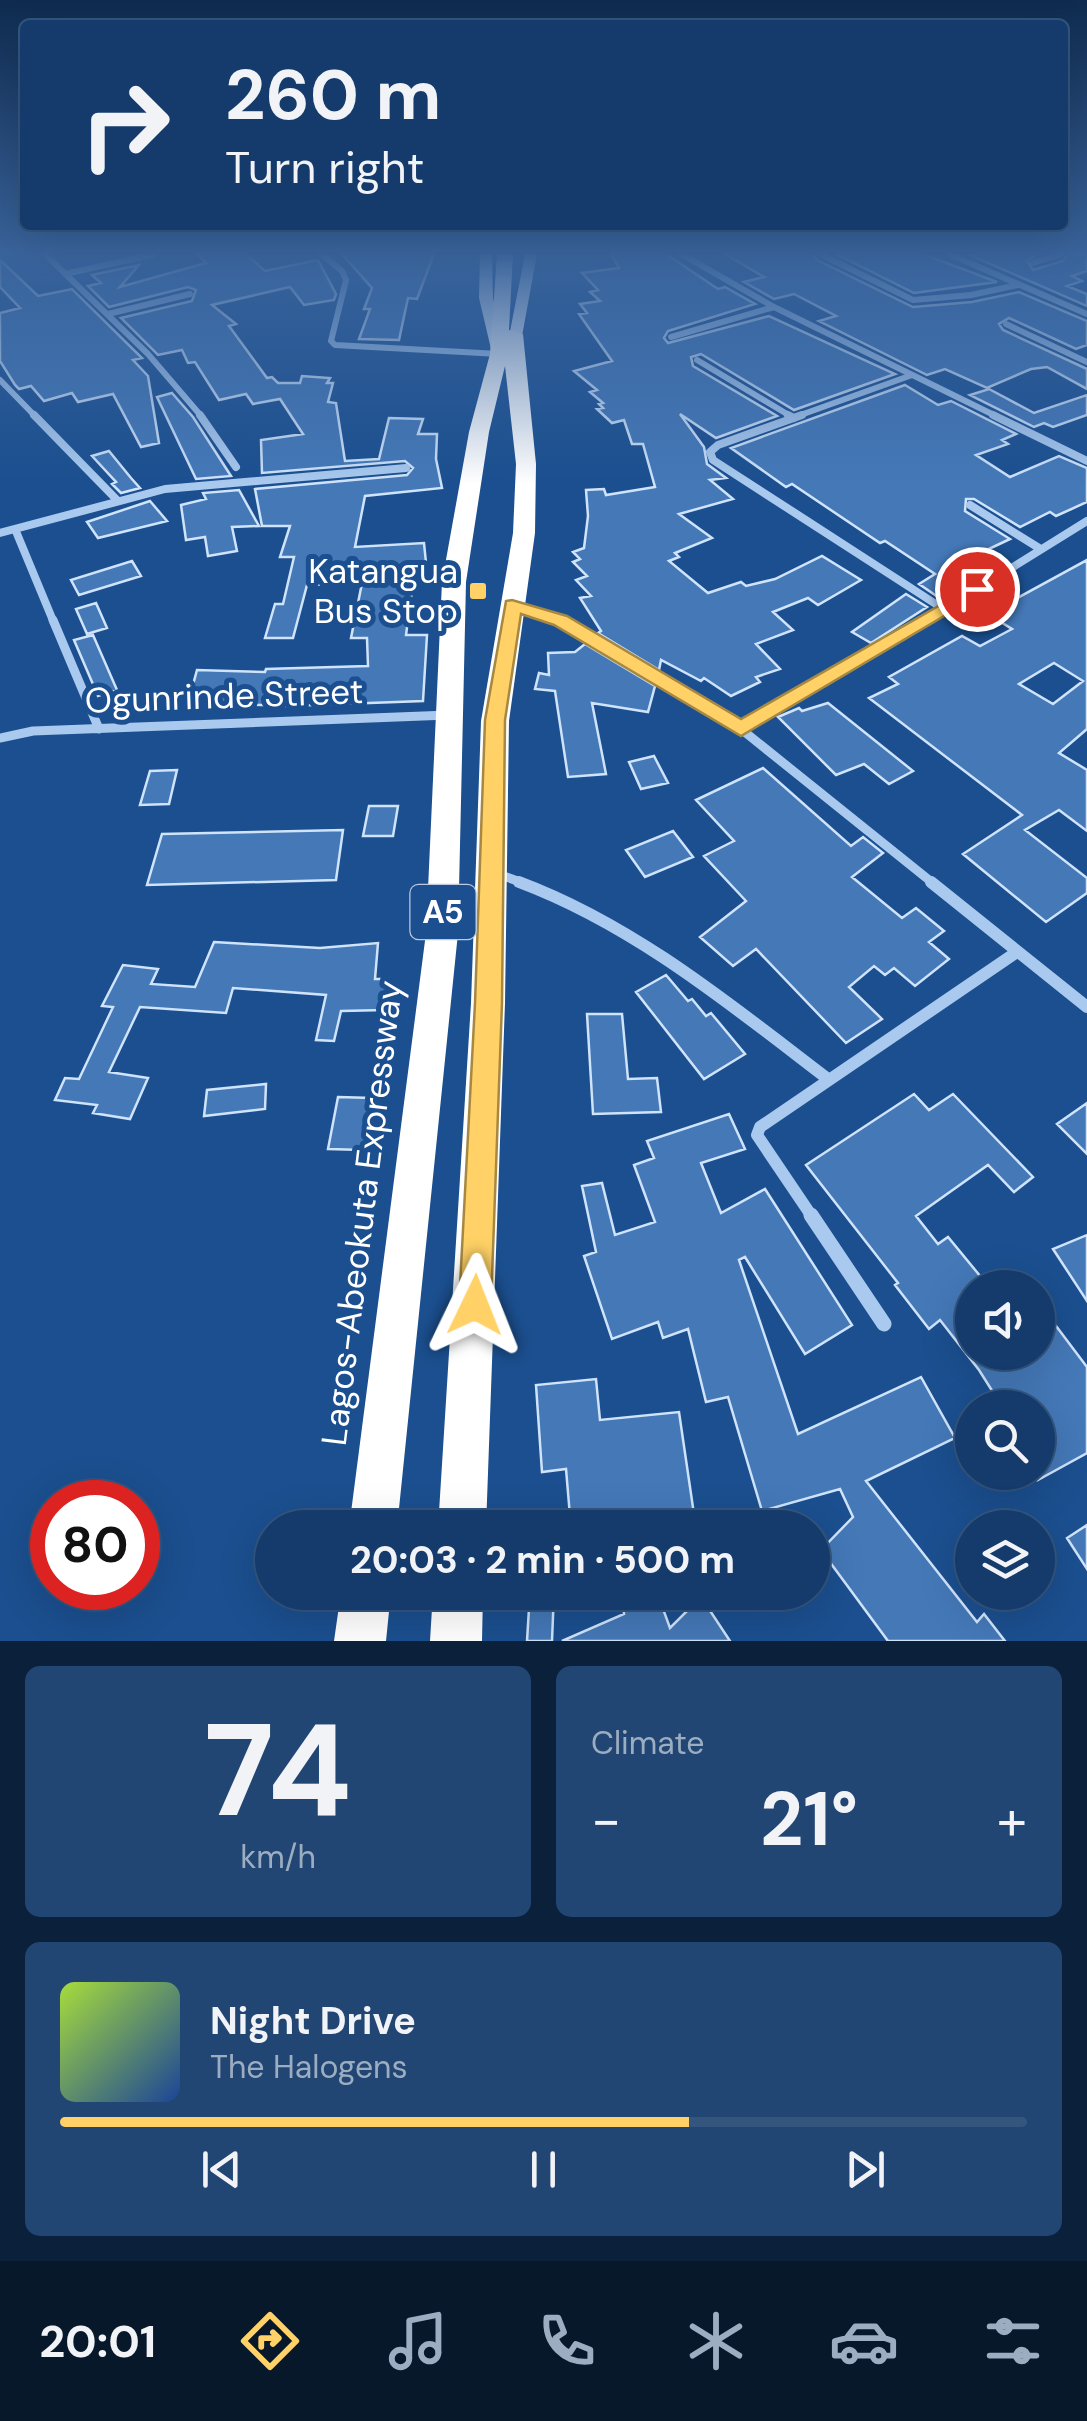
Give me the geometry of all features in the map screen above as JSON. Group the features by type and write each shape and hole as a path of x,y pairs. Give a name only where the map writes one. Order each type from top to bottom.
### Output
{"highway":[{"name":"Lagos-Abeokuta Expressway","path":"463,1510 488,1003 495,720 524,533 526,464 506,354 506,331"},
{"name":"Lagos-Abeokuta Expressway","path":"375,1510 442,932 454,582 480,432 506,354 509,331"},
{"path":"360,1641 364,1610"},
{"path":"456,1641 457,1610"}],"main road":[{"path":"498,331 506,354"},
{"path":"506,354 512,331"}],"street":[{"path":"125,331 161,366 217,435 236,467"},
{"path":"334,331 331,342 335,345 506,354"},
{"path":"671,337 693,331"},
{"path":"822,331 1087,461"},
{"path":"1020,331 1087,362"},
{"path":"698,360 794,418"},
{"path":"912,375 718,445 710,452 713,460 946,610"},
{"path":"0,380 117,500"},
{"path":"0,534 117,500 202,484 406,468"},
{"path":"970,505 1039,548"},
{"path":"741,729 946,610 1087,521"},
{"path":"15,529 99,729"},
{"path":"512,606 561,620 741,729 1087,1007"},
{"name":"Ogunrinde Street","path":"0,738 33,731 450,715"},
{"path":"490,871 538,887 617,924 828,1079"},
{"path":"884,1324 758,1135 760,1127 1017,952"}],"building":[{"path":"0,331 114,331 142,358 133,360 148,376 159,443 141,447 113,394 78,402 72,393 44,401 31,386 19,389 0,361"},
{"path":"134,331 232,331 267,378 278,383 300,383 302,376 330,378 327,383 333,383 328,402 336,403 345,461 379,459 389,418 423,419 418,434 437,434 436,459 442,488 365,496 355,547 424,543 428,582 413,583 406,635 427,635 423,701 288,706 213,703 187,707 197,670 265,672 368,666 367,638 351,638 362,583 307,585 293,638 265,638 275,604 283,604 294,557 280,557 290,526 262,526 255,489 407,475 413,468 405,461 262,473 261,440 303,434 280,399 253,404 246,394 219,400 195,362 188,363 182,350 158,355"},
{"path":"362,331 401,331 399,340 359,339"},
{"path":"591,331 669,331 664,338 668,343 714,331 801,331 895,374 794,410 701,354 691,357 693,366 777,416 716,438 680,414 704,447 707,464 726,478 710,480 733,499 679,514 712,538 675,553 679,557 669,561 708,593 741,582 746,586 775,579 822,556 861,580 818,605 808,598 773,612 793,630 756,644 780,669 756,677 760,682 731,696 704,678 701,681 661,660 659,670 598,633 601,631 580,598 591,596 576,580 587,576 573,562 580,559 573,552 584,548 586,490 604,489 606,495 655,487 643,444 632,444 624,420 612,423 597,409 603,408 599,404 603,403 590,392 597,390 574,371 612,361"},
{"path":"838,331 1004,331 1087,369 1087,389 1047,367 1031,369 987,388 945,369 927,375"},
{"path":"1036,331 1087,331 1087,345 1076,349"},
{"path":"905,385 938,405 951,401 1016,434 1002,440 1008,444 976,455 1010,477 1059,456 1087,468 1087,502 1056,516 1050,512 1020,527 974,499 966,499 965,511 1010,539 955,565 972,573 938,597 919,584 935,574 885,541 880,543 792,484 786,487 731,448"},
{"path":"989,389 1034,413 1087,395 1087,415 1053,427 1044,423 1034,427 970,395"},
{"path":"172,393 193,417 231,476 196,479 157,397"},
{"path":"109,451 140,488 121,493 112,484 116,482 92,456"},
{"path":"239,490 259,526 232,527 237,551 208,556 205,537 186,540 181,505 206,499 203,493"},
{"path":"150,501 167,521 98,538 87,522"},
{"path":"1087,560 1087,729 1059,753 1087,770 1087,831 1059,810 1025,830 1087,878 1087,893 1046,922 963,854 1022,815 869,698 898,684 889,677 962,636 980,646 1012,629 988,614","holes":["1054,663 1083,681 1053,704 1019,684"]},
{"path":"132,561 141,576 79,595 71,580"},
{"path":"906,594 927,607 871,643 852,632"},
{"path":"96,603 107,628 87,634 76,609"},
{"path":"93,635 117,690 98,696 74,640"},
{"path":"585,644 655,686 648,712 592,703 606,774 568,777 555,691 535,689 539,673 549,675 548,653 575,652"},
{"path":"828,703 913,771 889,784 864,764 836,775 778,717 799,708 802,711"},
{"path":"654,756 668,783 641,789 629,762"},
{"path":"763,768 851,846 863,837 883,853 852,877 902,918 916,908 944,931 929,942 949,959 915,986 894,968 885,975 874,966 849,987 882,1019 846,1043 756,949 733,966 700,937 746,901 704,856 734,841 696,800"},
{"path":"177,770 169,804 140,805 150,771"},
{"path":"369,806 398,806 393,836 363,836"},
{"path":"343,830 336,880 147,885 162,834"},
{"path":"673,831 693,857 645,877 626,850"},
{"path":"214,942 320,948 378,943 375,979 388,979 385,1010 341,1011 334,1041 316,1040 326,995 233,988 226,1013 140,1007 109,1072 148,1078 130,1119 93,1113 97,1105 55,1100 65,1078 79,1079 113,1007 102,1006 123,965 158,969 151,984 195,987"},
{"path":"666,975 688,1001 692,999 706,1016 711,1013 745,1054 704,1079 636,992"},
{"path":"587,1014 622,1014 628,1079 657,1078 661,1112 593,1114"},
{"path":"266,1084 265,1109 204,1116 207,1090"},
{"path":"914,1094 929,1110 953,1094 1033,1177 1014,1192 988,1165 916,1216 938,1244 948,1237 975,1270 955,1270 955,1339 940,1320 929,1329 806,1165"},
{"path":"338,1097 372,1098 364,1150 328,1149"},
{"path":"1087,1103 1087,1154 1057,1124"},
{"path":"729,1114 745,1149 701,1163 721,1213 765,1189 852,1325 805,1354 745,1257 739,1260 798,1434 921,1377 955,1438 866,1481 955,1594 955,1610 968,1610 977,1622 984,1614 1005,1641 888,1641 830,1562 830,1541 853,1517 840,1489 762,1510 728,1397 706,1402 688,1329 663,1338 658,1322 612,1339 584,1256 596,1252 582,1186 602,1183 615,1235 655,1222 634,1165 654,1158 647,1141"},
{"path":"1087,1235 1087,1301 1053,1249"},
{"path":"1055,1325 1087,1367 1087,1453 1055,1471 1055,1390 992,1390 979,1370 1055,1370"},
{"path":"596,1379 600,1420 679,1412 693,1510 569,1510 566,1469 542,1472 536,1385"},
{"path":"1087,1525 1087,1569 1067,1538"},
{"path":"529,1610 553,1610 552,1641 527,1641"},
{"path":"624,1610 663,1610 670,1628 688,1610 710,1610 730,1641 562,1641 624,1614"}],"place":[{"name":"Katangua Bus Stop","path":"478,591"}],"route":[{"path":"475,1305 495,720 512,606 561,620 741,729 977,589"}]}
